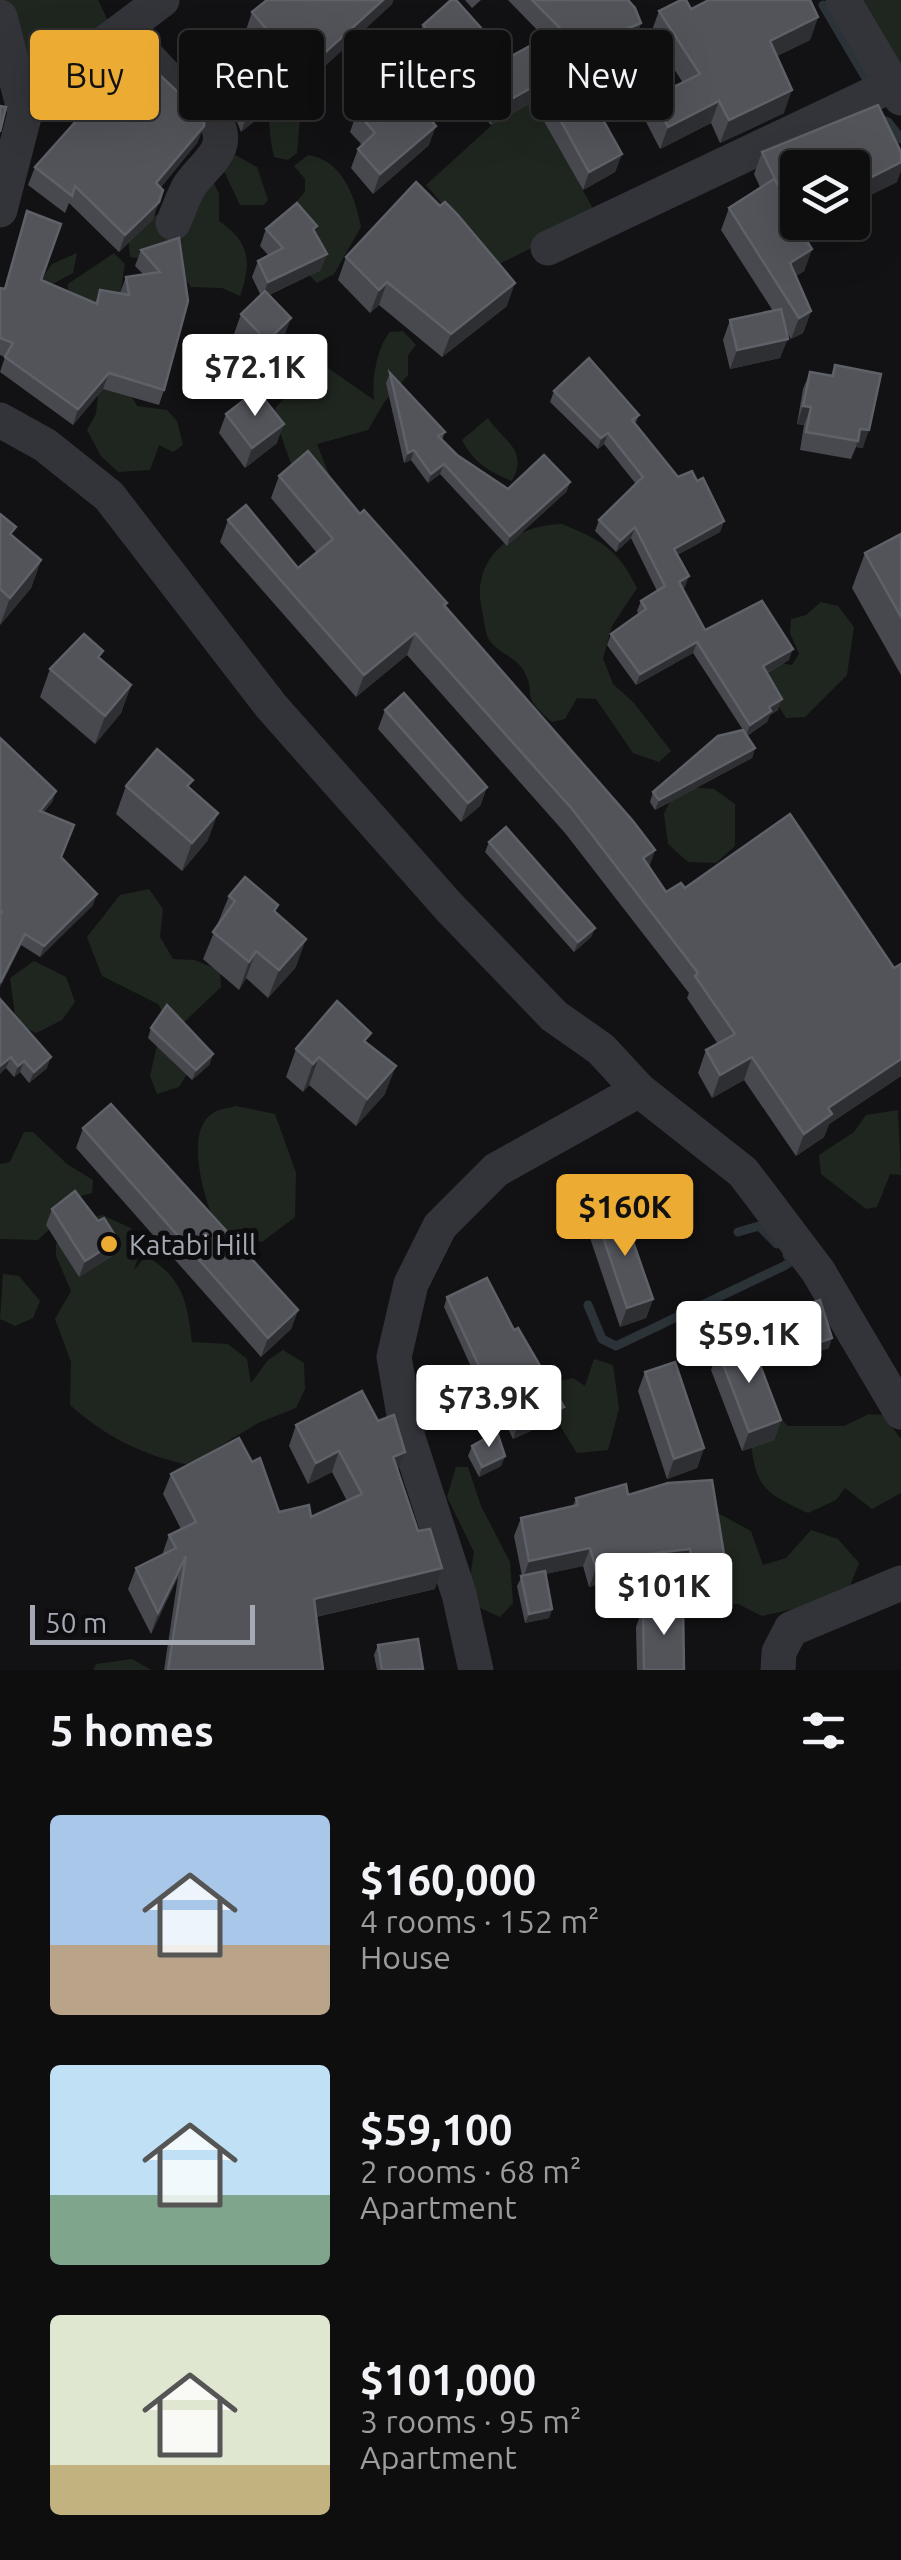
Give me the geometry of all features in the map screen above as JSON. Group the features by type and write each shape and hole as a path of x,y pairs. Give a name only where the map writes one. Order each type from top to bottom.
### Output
{"street":[{"path":"24,113 162,0"},
{"path":"548,248 896,92 843,0"},
{"path":"0,17 24,113 0,210"},
{"path":"128,26 138,47 214,118 224,133 222,150 188,188 173,222"},
{"path":"0,420 45,445 109,496 271,706 437,893 554,1016 601,1049 639,1090 743,1172 818,1271 901,1412"},
{"path":"476,1670 459,1594 408,1438 394,1358 411,1284 440,1226 496,1170 639,1090"},
{"path":"778,1670 779,1652 790,1629 901,1582"}],"shaded area":[{"path":"5,0 98,0 111,27 107,30 30,30 30,96"},
{"path":"853,0 901,0 901,87"},
{"path":"531,103 531,120 544,120 597,216 495,266 426,185 493,124 511,120 511,114"},
{"path":"300,120 297,153 288,160 274,157 269,121"},
{"path":"232,153 257,167 268,200 264,205 240,205 221,165"},
{"path":"308,155 330,164 345,181 361,227 334,274 317,283 310,276 318,250 289,210 305,192 305,179 294,166"},
{"path":"213,181 219,194 219,221 237,237 246,254 240,296 222,288 191,287 174,264 130,257 128,234 147,217 169,212"},
{"path":"77,253 73,273 45,288 43,277 52,264"},
{"path":"114,253 125,264 120,295 99,313 68,292 68,284"},
{"path":"403,331 416,345 408,355 408,375 385,401 368,430 317,444 339,500 298,486 275,408 294,388 304,388 294,378 290,357 312,344 325,351 328,368 374,400 374,374 381,347 390,332"},
{"path":"125,385 137,406 167,410 177,421 183,445 173,452 159,445 150,470 118,472 101,456 87,430 96,414 99,387"},
{"path":"488,418 516,454 517,470 512,481 482,465 462,440"},
{"path":"562,524 607,547 637,588 612,626 603,658 613,684 634,703 671,751 659,762 633,753 596,699 577,698 565,719 552,722 532,700 521,666 488,637 480,591 489,560 512,538"},
{"path":"821,602 838,606 854,627 847,675 805,717 786,718 765,683 767,661 792,665 799,654 790,633 791,619 806,615"},
{"path":"687,787 714,789 735,804 735,846 716,863 688,862 668,844 664,814 674,792"},
{"path":"149,889 163,909 160,937 173,959 194,960 220,970 221,987 182,1024 190,1069 179,1087 157,1094 150,1076 164,1015 158,1004 102,976 87,937 120,895"},
{"path":"34,961 66,977 75,1002 62,1020 36,1033 16,1023 10,978"},
{"path":"236,1106 275,1114 296,1173 295,1217 262,1242 218,1233 200,1171 199,1137 204,1123 215,1112"},
{"path":"898,1110 901,1175 890,1174 877,1207 866,1209 821,1174 819,1155 854,1132 866,1115"},
{"path":"24,1132 33,1132 67,1164 93,1180 92,1193 70,1199 58,1221 38,1240 0,1239 0,1164 10,1162"},
{"path":"102,1215 131,1228 140,1250 134,1270 146,1256 175,1282 185,1303 192,1342 228,1344 247,1359 251,1383 268,1360 283,1350 304,1363 305,1389 296,1408 258,1423 189,1465 125,1443 70,1405 71,1362 55,1319 71,1291 56,1256 56,1244 81,1220"},
{"path":"3,1274 19,1276 40,1301 33,1318 15,1326 0,1319"},
{"path":"594,1359 613,1365 619,1409 608,1450 577,1453 554,1416 560,1381 573,1378 585,1386"},
{"path":"771,1410 788,1426 844,1426 869,1414 883,1415 901,1439 901,1493 872,1509 845,1488 836,1500 808,1513 771,1493 759,1478 750,1437"},
{"path":"456,1467 468,1467 481,1506 510,1562 513,1603 500,1617 478,1607 469,1584 474,1552 447,1497"},
{"path":"716,1512 751,1531 763,1565 786,1558 811,1530 838,1539 859,1563 846,1597 762,1616 738,1604 718,1606 712,1583"},
{"path":"132,1659 151,1670 93,1670 96,1664"}],"building":[{"path":"267,0 383,0 350,30 344,30 344,35 324,53 324,30 267,30 252,12"},
{"path":"451,0 456,0 483,30 428,30 423,25"},
{"path":"532,0 628,0 641,23 624,30 559,30"},
{"path":"681,0 686,0 691,9 709,0 810,0 818,17 770,41 792,90 729,120 719,101 668,127 664,120 673,120 673,87 700,74 659,11"},
{"path":"531,45 531,88 511,99 511,56"},
{"path":"159,74 179,93 179,120 204,120 204,126 156,183 163,190 159,202 125,235 75,186 72,196 35,167 77,120 159,120"},
{"path":"878,105 901,152 901,162 870,178 870,150 780,150 780,240 806,240 812,249 790,263 811,311 799,318 729,208 774,179 778,185 762,152"},
{"path":"0,106 6,107 0,132"},
{"path":"364,120 431,120 436,126 380,174 358,149 375,133"},
{"path":"560,120 603,120 622,154 589,172"},
{"path":"416,182 440,206 445,202 457,214 515,283 451,334 387,282 379,290 346,257"},
{"path":"297,203 317,226 313,229 327,254 268,282 258,261 283,248 266,229"},
{"path":"27,211 61,224 41,280 97,304 100,290 129,295 126,277 160,272 141,250 179,238 188,301 164,390 109,373 78,409 5,357 13,343 0,338 0,288 5,289"},
{"path":"265,291 291,318 267,341 241,314"},
{"path":"781,309 788,339 737,350 730,320"},
{"path":"589,358 639,415 632,420 678,477 692,471 697,481 703,478 724,521 674,549 689,576 679,582 705,630 762,601 793,649 763,666 782,699 750,725 697,642 640,674 611,634 646,609 641,601 665,586 635,527 620,541 599,520 643,477 608,433 601,438 554,391"},
{"path":"835,365 881,374 869,430 860,429 858,441 806,432 811,407 803,406 810,372 833,376"},
{"path":"390,373 445,432 438,436 457,455 508,489 544,455 570,482 510,536 444,464 431,474 414,450 408,453"},
{"path":"257,390 284,424 252,448 226,414"},
{"path":"308,451 360,514 364,510 447,603 444,605 633,821 655,850 643,858 666,892 681,883 685,888 790,814 894,968 901,964 901,1059 828,1108 832,1114 804,1134 752,1057 720,1075 706,1050 735,1034 695,976 698,973 573,810 415,633 364,675 228,520 246,505 298,568 333,539 279,476"},
{"path":"0,514 16,527 10,534 41,560 10,598 0,589"},
{"path":"901,534 901,617 865,553"},
{"path":"84,634 103,651 98,657 131,685 105,716 50,669"},
{"path":"404,693 487,787 468,803 385,710"},
{"path":"743,730 755,748 659,800 653,792 718,736"},
{"path":"0,738 56,791 40,811 74,825 61,857 97,894 44,946 25,934 0,983 2,912"},
{"path":"157,749 193,780 187,786 218,813 192,843 126,786"},
{"path":"506,827 595,928 578,942 489,842"},
{"path":"245,877 278,905 274,911 306,939 279,970 256,951 249,962 213,932 235,901 229,896"},
{"path":"0,999 51,1057 34,1072 24,1061 18,1066 11,1057 0,1066"},
{"path":"337,1001 371,1033 364,1041 396,1066 367,1099 319,1057 313,1064 296,1049"},
{"path":"167,1005 213,1054 196,1070 151,1028"},
{"path":"111,1104 298,1310 268,1338 83,1128"},
{"path":"75,1191 98,1221 104,1218 118,1240 85,1261 52,1209"},
{"path":"622,1210 653,1299 627,1308 596,1216"},
{"path":"487,1278 514,1330 518,1328 564,1407 516,1429 492,1378 486,1381 447,1297"},
{"path":"820,1300 832,1338 809,1346 796,1308"},
{"path":"750,1339 781,1420 749,1432 718,1351"},
{"path":"675,1362 704,1448 674,1459 645,1372"},
{"path":"362,1391 378,1421 394,1415 405,1452 393,1457 418,1531 430,1529 442,1568 314,1599 323,1670 168,1670 186,1556 158,1613 136,1568 176,1548 169,1535 196,1522 171,1474 239,1438 252,1462 260,1458 279,1512 309,1505 311,1517 362,1494 339,1451 316,1463 296,1425"},
{"path":"497,1432 505,1456 482,1467 472,1446"},
{"path":"712,1480 727,1573 695,1579 690,1549 623,1557 624,1561 596,1569 590,1548 529,1561 521,1518 578,1505 576,1498 626,1484 628,1495 668,1483"},
{"path":"545,1571 552,1609 529,1614 521,1576"},
{"path":"683,1606 684,1670 644,1670 643,1607"},
{"path":"418,1639 423,1669 382,1670 378,1645"}],"waterway":[{"path":"823,5 870,85"},
{"path":"877,117 888,122 901,139"},
{"path":"738,1232 759,1226 777,1244"},
{"path":"588,1305 602,1339 616,1346 784,1266 792,1261 787,1255"}],"place":[{"name":"Katabi Hill","path":"109,1244"}]}
